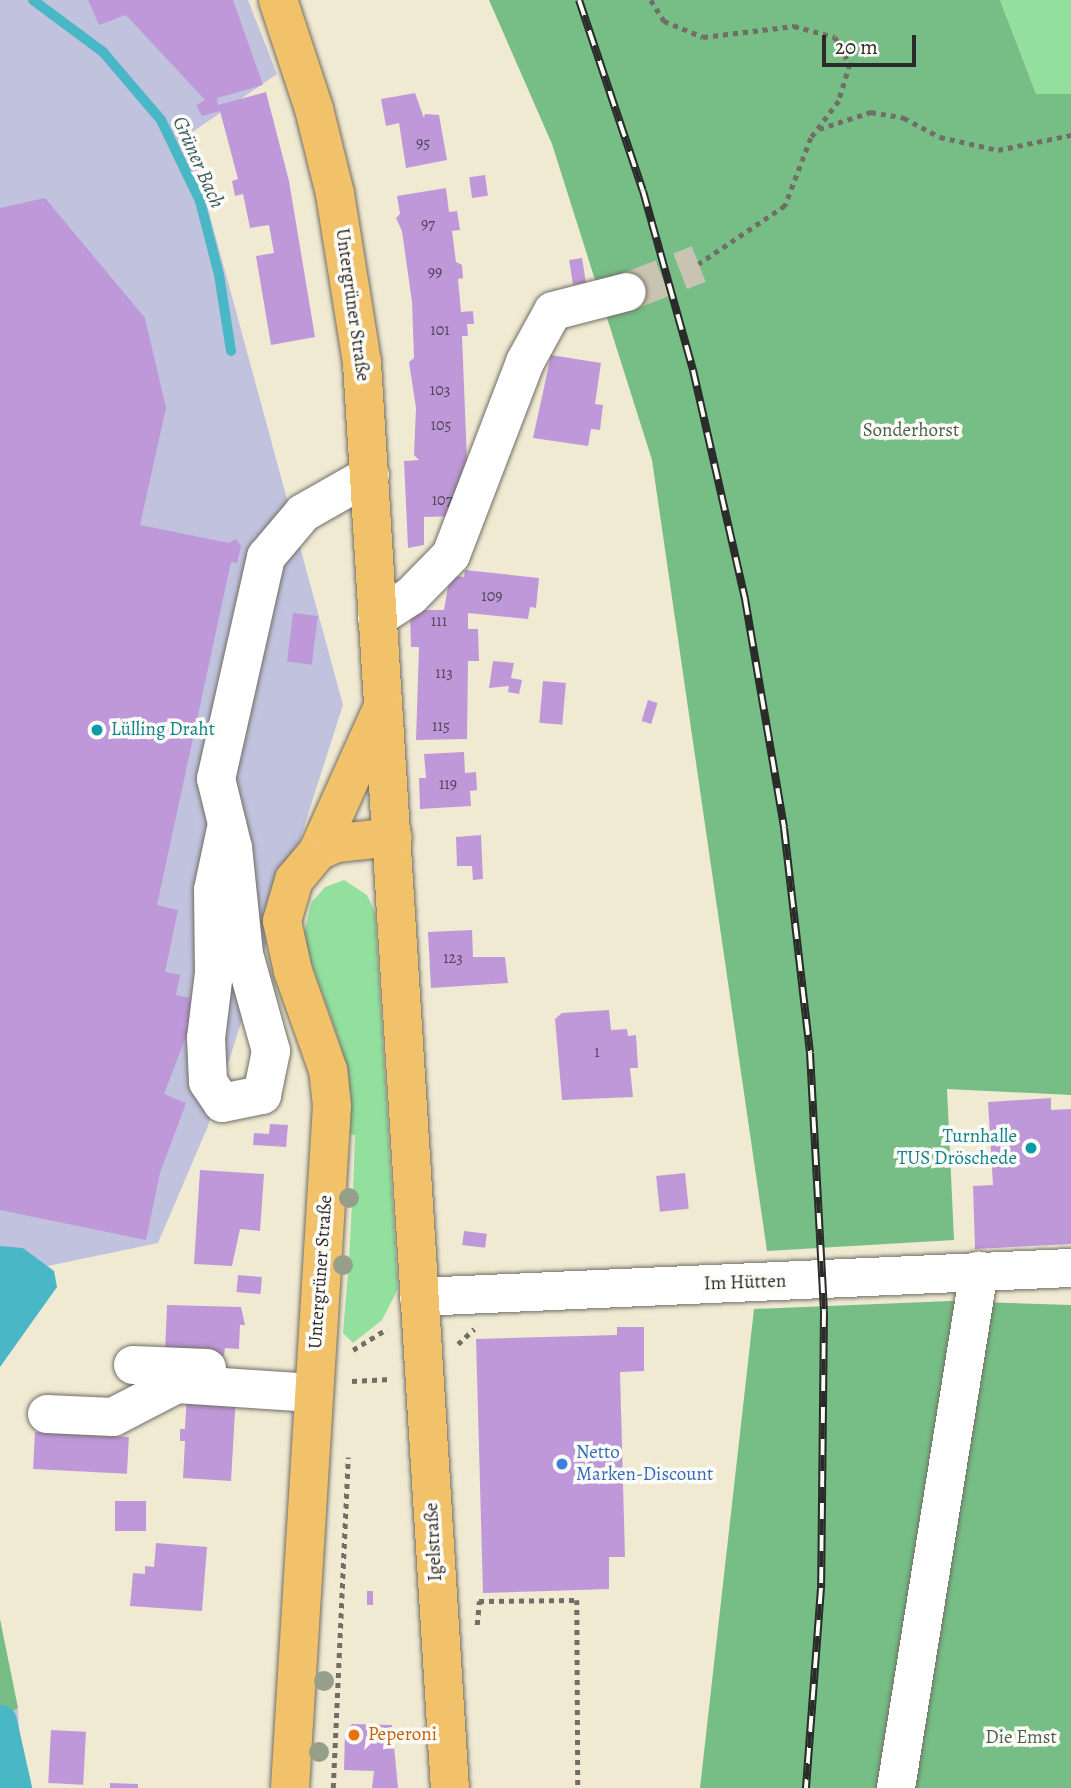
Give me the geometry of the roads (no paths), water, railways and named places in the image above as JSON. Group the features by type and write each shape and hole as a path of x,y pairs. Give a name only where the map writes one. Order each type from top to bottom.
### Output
{"main road":[{"name":"Untergrüner Straße","path":"278,0 314,109 338,206 362,363 419,1297"},
{"name":"Untergrüner Straße","path":"289,1788 332,1106 328,1070 293,971 282,921 294,880 318,851 383,708"},
{"path":"318,851 337,844 393,837"},
{"name":"Igelstraße","path":"419,1297 410,1372 450,1788"}],"street":[{"path":"377,618 411,596 452,555 520,374 552,310 627,292"},
{"path":"227,824 213,890 214,973 206,1038 208,1082 222,1103 261,1095 271,1051 244,954 227,824 216,779 266,557 303,513 370,475"},
{"name":"Im Hütten","path":"419,1297 471,1292 832,1281 1071,1268"},
{"path":"897,1788 979,1271"},
{"path":"133,1365 313,1382"},
{"path":"47,1413 113,1417 177,1384 313,1382"}],"water":[{"path":"0,1246 23,1248 54,1271 57,1287 0,1367"}],"waterway":[{"name":"Grüner Bach","path":"33,0 103,52 161,120 200,201 219,275 231,351"},
{"path":"0,1721 15,1788"}],"tunnel":[{"path":"627,292 699,264"}],"railway":[{"path":"579,0 643,191 693,370 745,599 784,828 810,1053 824,1311 821,1588 806,1788"}],"place":[{"name":"Lülling Draht","path":"97,730"},
{"name":"Turnhalle TUS Dröschede","path":"1031,1148"},
{"name":"Netto Marken-Discount","path":"562,1464"},
{"name":"Peperoni","path":"354,1735"}],"park label":[{"name":"Sonderhorst","path":"911,431"},
{"name":"Die Emst","path":"1021,1738"}]}
